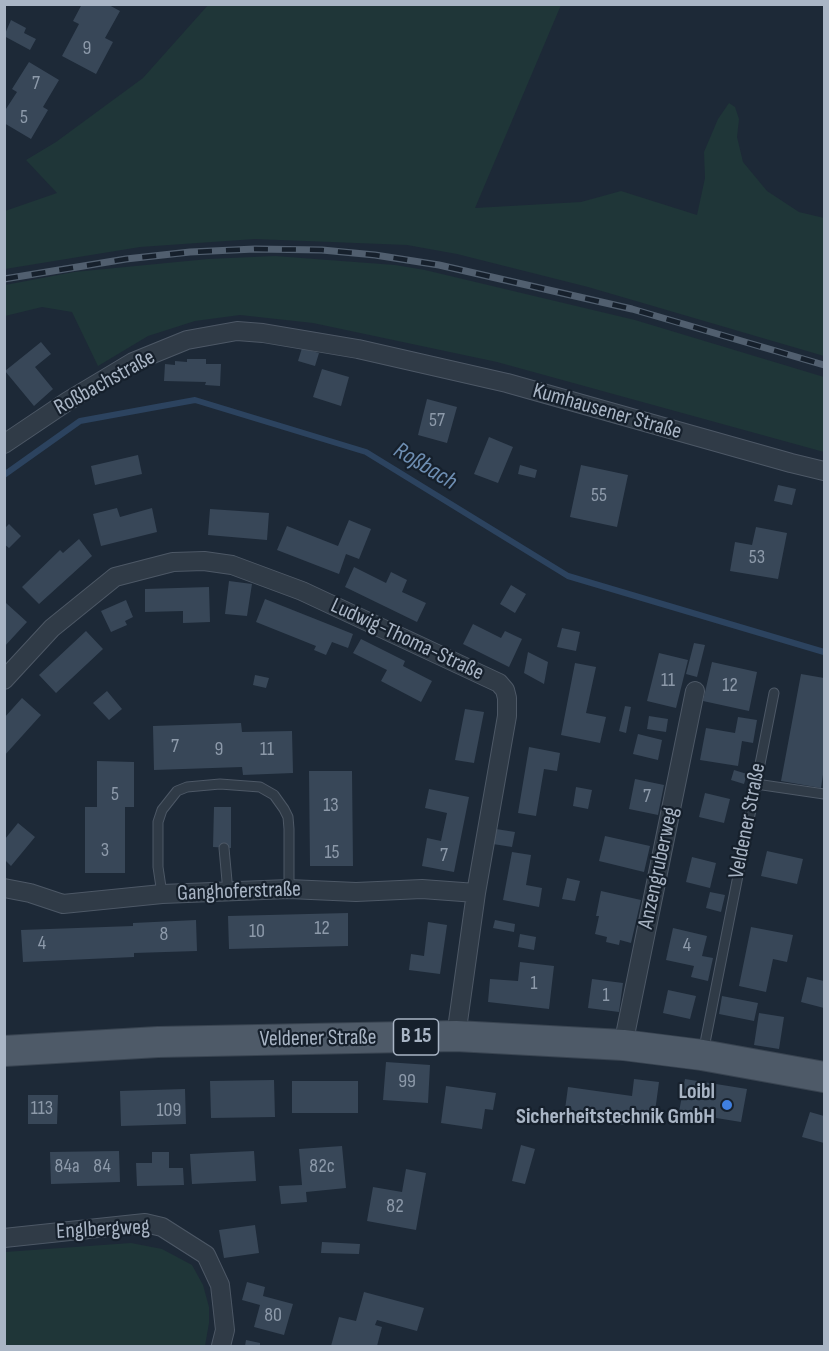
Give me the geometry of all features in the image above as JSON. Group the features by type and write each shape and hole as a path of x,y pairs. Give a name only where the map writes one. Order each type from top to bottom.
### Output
{"main road":[{"name":"Veldener Straße","path":"5,1050 158,1042 456,1036 623,1045 702,1055 825,1077"}],"street":[{"name":"Roßbachstraße","path":"4,444 68,401 133,362 187,340 237,332 256,333 389,356"},
{"name":"Kumhausener Straße","path":"389,356 507,383 825,471"},
{"name":"Ludwig-Thoma-Straße","path":"4,680 52,628 115,577 173,562 204,561 232,565 302,591 499,683 505,690 507,698 507,716 476,892 456,1036"},
{"name":"Anzengruberweg","path":"623,1045 695,691"},
{"name":"Ganghoferstraße","path":"4,888 30,893 63,904 162,894 289,889 356,892 422,889 476,892"},
{"name":"Englbergweg","path":"4,1238 145,1223 162,1227 206,1255 220,1285 225,1330 221,1347"}],"lane":[{"name":"Veldener Straße","path":"702,1055 774,693"},
{"path":"162,894 158,867 158,822 162,810 177,791 187,787 220,784 260,787 274,795 284,809 288,817 289,889"},
{"path":"756,784 825,794"},
{"path":"224,848 228,892"}],"green space":[{"path":"209,4 561,5 475,208 581,202 621,191 697,215 705,178 704,152 718,119 729,103 735,107 739,119 737,137 743,162 767,191 799,212 824,218 824,356 588,287 457,254 407,245 255,239 140,247 5,269 5,211 57,193 26,160 56,142 143,78"},
{"path":"275,256 395,265 425,270 635,320 824,377 824,452 497,362 313,323 240,315 195,321 148,336 98,366 72,312 42,307 5,316 5,285 74,272 208,259"},
{"path":"131,1243 162,1249 192,1265 203,1285 209,1307 205,1346 5,1346 5,1252"}],"building":[{"path":"82,4 107,4 120,11 105,38 113,42 96,74 62,56 79,24 73,21"},
{"path":"11,20 26,28 24,33 36,39 30,50 4,36"},
{"path":"29,62 59,80 43,107 48,110 31,139 4,123 4,112 17,92 12,89"},
{"path":"41,342 51,354 35,367 53,389 34,406 5,371"},
{"path":"302,348 319,353 315,366 298,361"},
{"path":"187,359 206,359 206,364 221,364 220,386 205,385 206,382 164,381 165,364 175,365 175,361 187,362"},
{"path":"322,369 349,377 341,406 313,397"},
{"path":"427,399 457,407 447,443 418,435"},
{"path":"489,437 513,447 498,483 474,474"},
{"path":"138,455 142,474 95,485 91,466"},
{"path":"520,465 537,470 535,478 518,474"},
{"path":"581,465 628,475 617,527 570,517"},
{"path":"778,485 796,489 792,505 774,501"},
{"path":"117,508 120,517 152,508 157,532 101,546 93,514"},
{"path":"210,509 269,513 267,540 208,535"},
{"path":"349,520 371,529 359,559 346,554 339,574 277,550 287,526 338,546"},
{"path":"9,524 21,536 9,548 4,544 4,529"},
{"path":"756,527 787,533 778,579 730,571 735,542 752,545"},
{"path":"79,539 92,556 39,604 22,587 60,550 63,553"},
{"path":"354,567 386,583 391,572 407,580 402,592 426,603 417,622 345,587"},
{"path":"229,581 252,584 247,616 225,614"},
{"path":"511,585 526,594 515,613 500,604"},
{"path":"209,587 210,622 183,623 183,611 145,612 145,589"},
{"path":"265,599 353,634 348,648 332,642 326,655 314,650 316,646 256,622"},
{"path":"126,600 133,617 125,621 127,625 111,632 101,611"},
{"path":"6,603 27,622 4,647 4,605"},
{"path":"473,624 501,638 505,631 522,639 509,667 463,644"},
{"path":"562,628 580,632 576,651 557,647"},
{"path":"86,631 103,649 56,693 39,675"},
{"path":"361,639 405,661 403,666 432,681 421,702 381,681 387,670 353,653"},
{"path":"694,643 705,645 697,677 686,674"},
{"path":"528,652 548,662 544,684 524,673"},
{"path":"659,653 688,660 676,708 647,701"},
{"path":"712,662 757,672 749,711 703,701"},
{"path":"575,663 596,667 586,713 606,717 600,743 561,735"},
{"path":"801,674 824,678 824,768 821,788 781,781"},
{"path":"255,675 269,678 266,688 253,685"},
{"path":"107,691 122,709 109,720 93,703"},
{"path":"22,698 41,715 4,756 4,718"},
{"path":"625,706 631,707 626,733 619,731"},
{"path":"465,709 484,712 474,763 455,760"},
{"path":"649,716 668,719 666,732 647,729"},
{"path":"738,717 757,720 753,743 742,741 738,766 700,760 706,728 735,733"},
{"path":"241,723 242,732 292,731 293,773 243,775 242,767 154,770 153,726"},
{"path":"638,734 662,740 658,760 633,754"},
{"path":"529,747 560,753 557,771 544,769 536,816 518,813"},
{"path":"97,761 134,762 134,807 125,807 125,873 85,873 85,807 97,807"},
{"path":"734,770 747,774 744,784 731,780"},
{"path":"309,771 352,771 353,866 310,866"},
{"path":"635,779 664,785 658,815 629,809"},
{"path":"576,787 592,790 588,809 573,806"},
{"path":"429,789 469,797 454,872 422,866 427,838 441,841 447,813 425,808"},
{"path":"705,793 730,799 724,823 699,817"},
{"path":"214,807 231,807 231,848 213,847"},
{"path":"18,823 35,837 11,866 5,860 5,839"},
{"path":"496,829 515,832 512,847 493,844"},
{"path":"605,836 650,846 644,872 599,861"},
{"path":"767,851 803,859 797,884 761,876"},
{"path":"512,852 531,855 526,885 542,888 539,907 503,900"},
{"path":"692,857 716,863 710,888 686,882"},
{"path":"567,878 580,881 575,901 562,899"},
{"path":"601,891 641,900 631,943 620,940 619,945 606,942 607,937 595,934"},
{"path":"710,892 725,895 721,912 706,908"},
{"path":"348,913 348,946 229,949 228,916"},
{"path":"196,920 197,951 134,953 134,957 23,962 21,930 133,926 133,923"},
{"path":"495,920 515,924 514,932 493,928"},
{"path":"428,922 447,925 440,974 409,970 411,954 424,956"},
{"path":"751,927 793,935 787,962 773,959 766,992 739,986"},
{"path":"673,928 707,936 702,956 713,958 708,981 691,977 694,966 666,960"},
{"path":"520,934 536,937 534,950 518,947"},
{"path":"520,962 554,966 549,1009 488,1002 490,979 518,981"},
{"path":"807,977 824,981 824,1008 801,1002"},
{"path":"592,979 623,983 619,1012 588,1008"},
{"path":"668,990 696,996 690,1019 663,1013"},
{"path":"722,996 758,1003 754,1021 719,1014"},
{"path":"759,1013 784,1017 779,1049 754,1045"},
{"path":"386,1062 430,1065 428,1103 383,1100"},
{"path":"634,1079 659,1082 654,1119 627,1116 626,1125 564,1117 568,1087 632,1096"},
{"path":"685,1079 747,1089 741,1122 679,1112"},
{"path":"274,1080 275,1117 211,1118 210,1081"},
{"path":"292,1081 358,1081 358,1113 292,1113"},
{"path":"446,1086 496,1093 493,1110 485,1109 482,1129 441,1123"},
{"path":"185,1089 186,1124 121,1126 120,1091"},
{"path":"28,1095 58,1095 57,1124 28,1124"},
{"path":"810,1112 824,1116 824,1143 802,1137"},
{"path":"521,1145 535,1149 525,1184 512,1181"},
{"path":"342,1146 346,1188 306,1192 307,1202 281,1204 279,1186 302,1185 299,1149"},
{"path":"119,1151 120,1182 51,1184 50,1152"},
{"path":"254,1151 256,1181 192,1184 190,1154"},
{"path":"152,1152 169,1152 169,1168 183,1168 184,1185 137,1186 136,1163 152,1163"},
{"path":"406,1169 426,1173 416,1230 367,1221 373,1187 402,1192"},
{"path":"255,1225 259,1253 224,1258 219,1230"},
{"path":"322,1242 360,1244 359,1254 321,1253"},
{"path":"247,1282 265,1287 263,1296 293,1304 284,1335 254,1327 260,1305 242,1300"},
{"path":"364,1292 424,1308 417,1331 377,1320 375,1325 382,1327 377,1346 331,1346 339,1317 356,1321"},
{"path":"246,1340 260,1343 260,1346 245,1346"}],"waterway":[{"name":"Roßbach","path":"4,475 80,421 195,400 366,452 568,576 824,652"}],"railway":[{"path":"4,279 126,259 190,252 255,249 322,250 375,255 439,265 632,309 824,365"}],"place":[{"name":"Loibl Sicherheitstechnik GmbH","path":"727,1105"}]}
